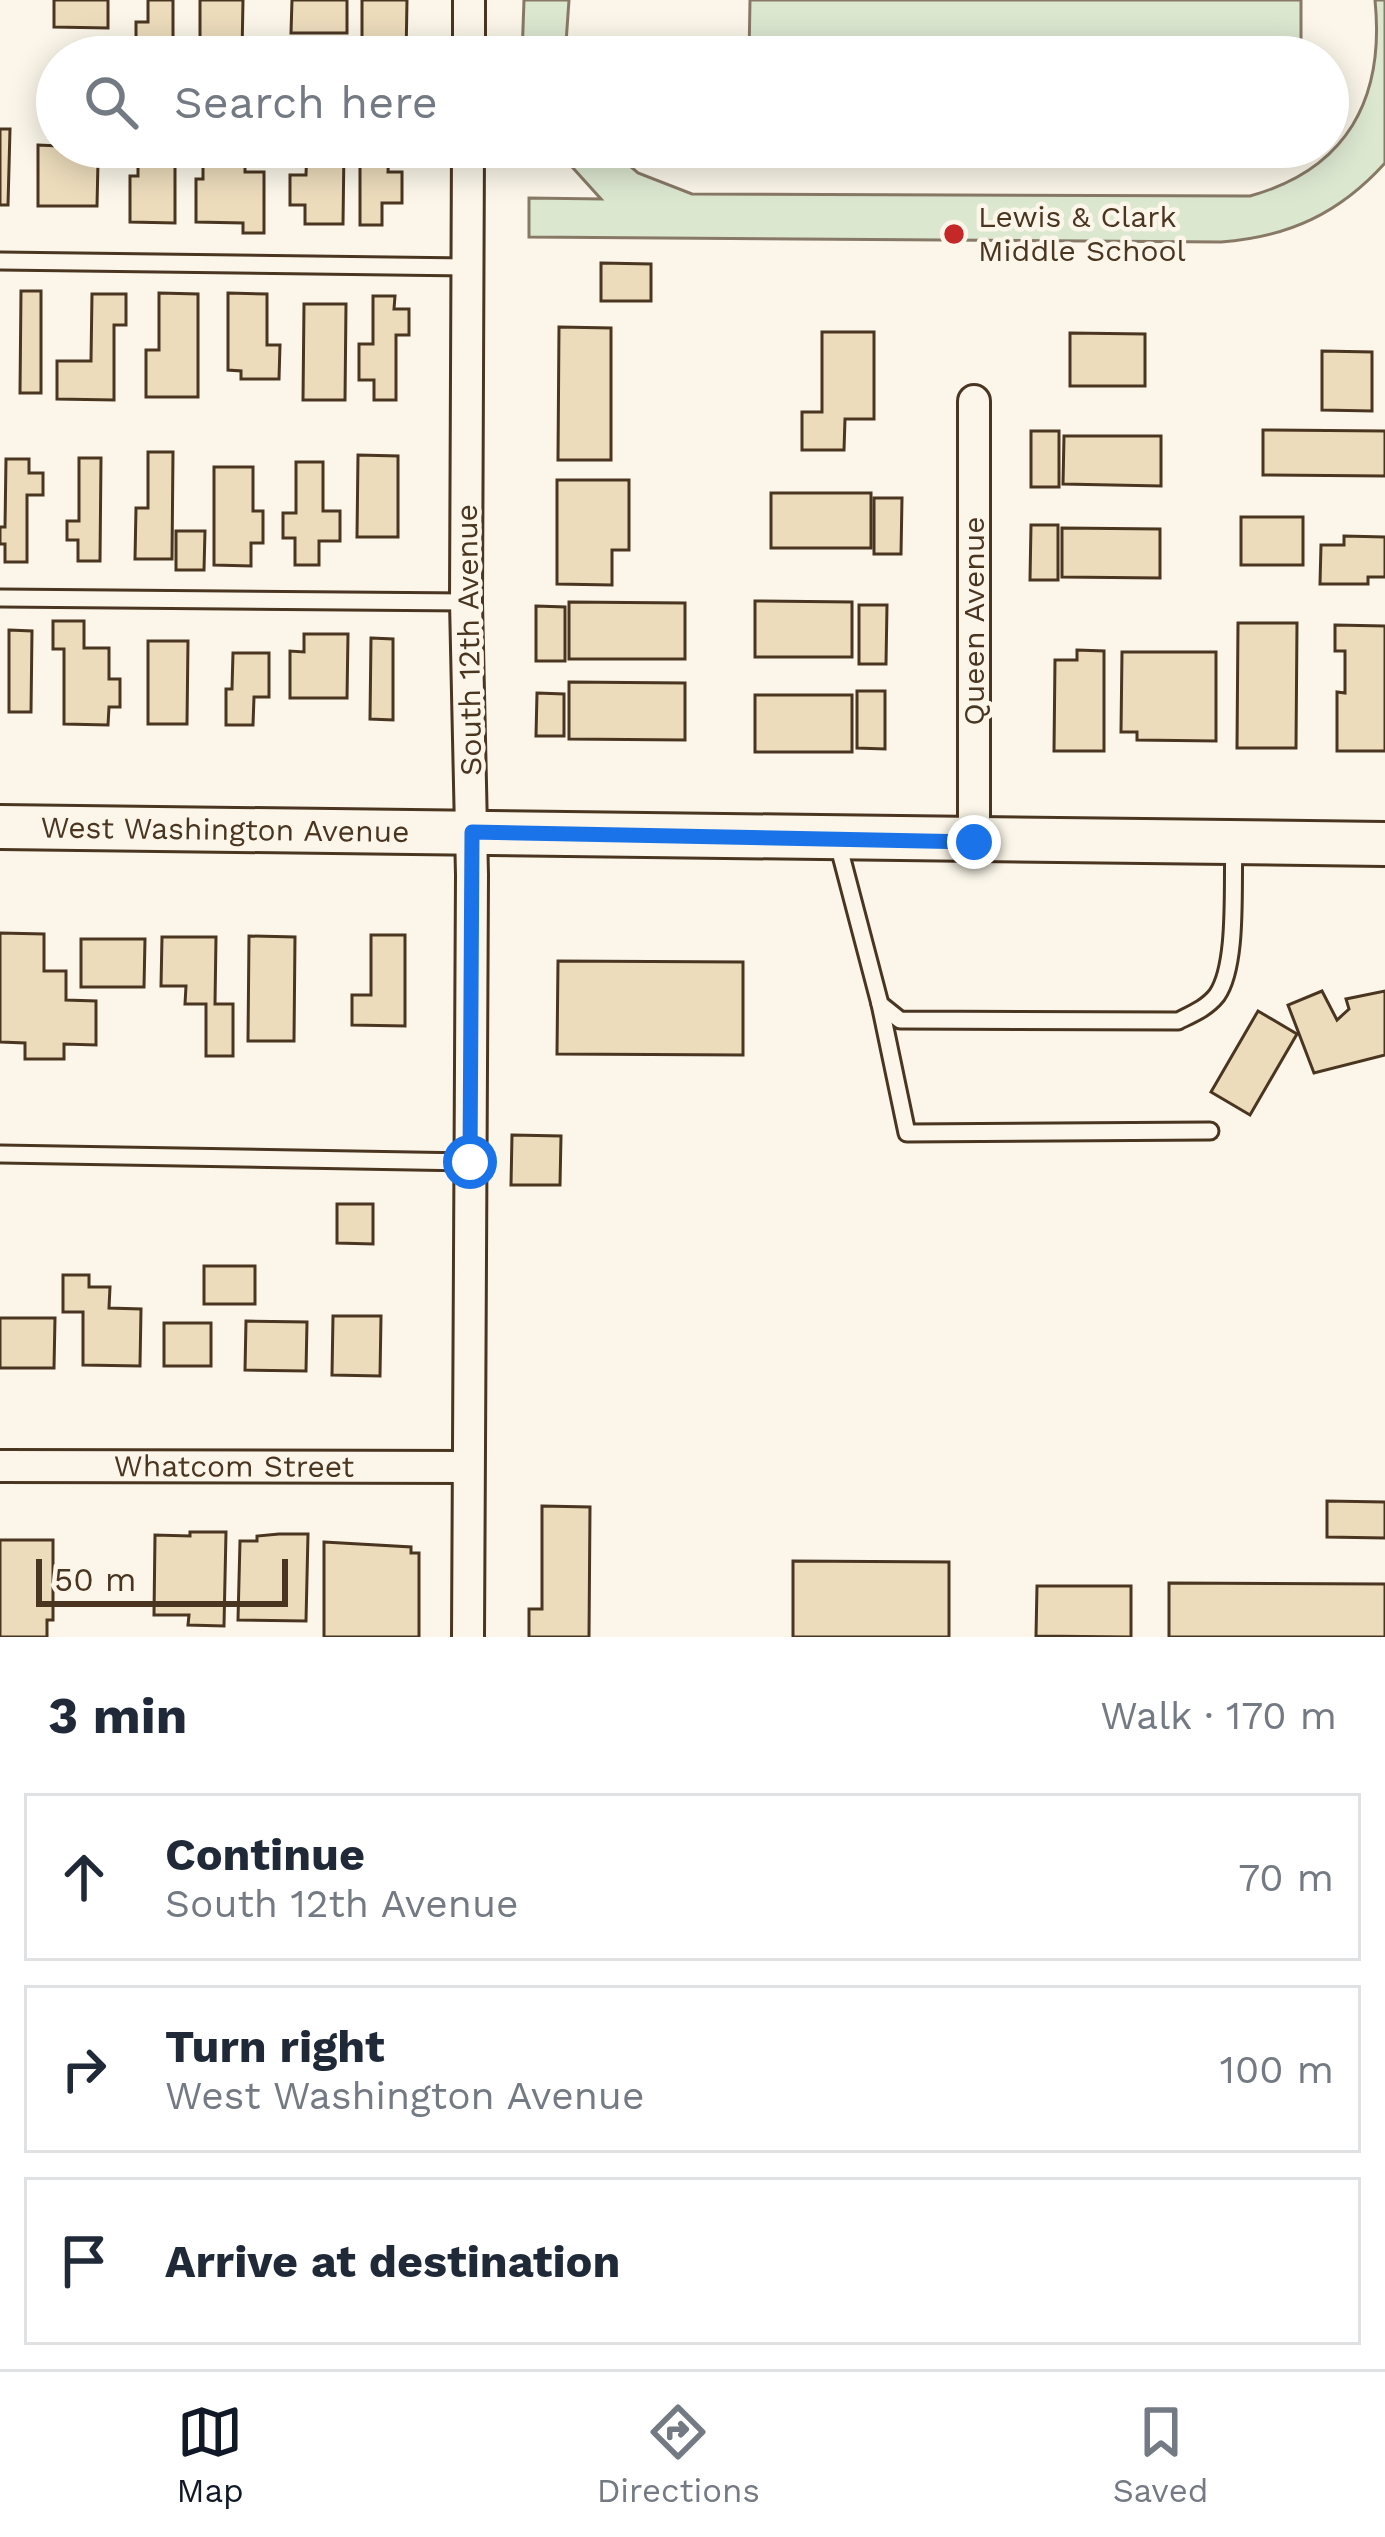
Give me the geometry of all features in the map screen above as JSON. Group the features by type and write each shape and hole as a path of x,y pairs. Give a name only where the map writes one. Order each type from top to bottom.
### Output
{"main road":[{"name":"West Washington Avenue","path":"0,827 1385,844"}],"street":[{"path":"469,0 469,36"},
{"name":"South 12th Avenue","path":"467,1637 472,832 466,602 468,168"},
{"name":"Queen Avenue","path":"974,401 974,842"},
{"name":"Whatcom Street","path":"0,1466 468,1467"}],"lane":[{"path":"0,261 468,267"},
{"path":"0,598 466,602"},
{"path":"837,839 880,1004 907,1133 1210,1131"},
{"path":"880,1004 900,1020 1178,1021 1207,1006 1220,991 1229,953 1234,843"},
{"path":"0,1154 470,1162"}],"green space":[{"path":"524,0 569,0 566,36 523,36"},
{"path":"750,0 1301,0 1301,36 749,36"},
{"path":"1375,0 1385,0 1385,163 1331,209 1269,235 1221,242 529,237 529,198 601,199 573,168 632,168 692,194 1250,196 1312,168 1349,168 1349,130 1365,98 1376,36"}],"building":[{"path":"54,0 108,0 108,28 54,27"},
{"path":"148,0 173,0 173,36 136,36 136,22 148,22"},
{"path":"200,0 243,0 242,36 200,36"},
{"path":"292,0 347,0 347,33 291,33"},
{"path":"362,0 407,0 406,36 362,36"},
{"path":"0,129 10,129 8,205 0,205"},
{"path":"38,168 98,168 97,206 38,206"},
{"path":"138,168 175,168 175,223 130,222 130,176 138,176"},
{"path":"203,168 264,172 264,233 243,233 243,223 196,222 196,179 203,179"},
{"path":"306,168 344,168 343,224 305,224 305,205 290,205 290,175 306,175"},
{"path":"360,168 402,172 402,203 382,203 382,225 360,225"},
{"path":"601,263 651,264 651,301 601,301"},
{"path":"21,291 41,291 41,393 20,393"},
{"path":"159,293 198,294 198,397 146,397 146,350 159,350"},
{"path":"228,293 267,294 267,345 280,345 279,379 241,379 241,371 228,370"},
{"path":"92,294 126,294 126,325 114,325 114,400 57,399 57,361 91,361"},
{"path":"373,296 395,296 394,309 409,309 409,335 396,335 396,400 374,400 374,380 359,380 359,344 373,344"},
{"path":"304,304 346,304 345,400 303,400"},
{"path":"559,327 611,328 611,460 558,460"},
{"path":"822,332 874,332 874,419 845,419 844,450 802,450 802,412 822,412"},
{"path":"1070,333 1145,334 1145,386 1070,386"},
{"path":"1322,351 1372,352 1372,411 1322,410"},
{"path":"1263,430 1385,431 1385,476 1263,475"},
{"path":"1031,431 1059,431 1059,487 1031,487"},
{"path":"1064,436 1161,436 1161,486 1063,484"},
{"path":"148,452 173,452 172,559 135,559 136,508 148,508"},
{"path":"358,455 398,456 398,537 357,537"},
{"path":"79,458 101,458 100,561 78,561 78,540 67,540 67,521 79,521"},
{"path":"6,459 29,459 29,473 43,473 43,495 27,495 27,562 5,562 5,544 0,544 0,527 5,527"},
{"path":"296,462 323,462 323,511 340,511 340,541 319,541 319,565 295,565 295,538 283,538 283,513 296,513"},
{"path":"214,467 253,467 253,511 263,511 263,543 251,543 251,566 214,565"},
{"path":"557,480 629,480 629,550 612,550 612,585 557,584"},
{"path":"771,493 871,493 871,548 771,548"},
{"path":"874,498 902,498 901,554 874,554"},
{"path":"1241,517 1303,517 1303,565 1241,565"},
{"path":"1031,525 1058,525 1058,580 1030,580"},
{"path":"1062,528 1160,529 1160,578 1062,577"},
{"path":"176,531 205,531 204,570 176,570"},
{"path":"1344,536 1385,537 1385,577 1368,577 1368,584 1320,584 1321,545 1344,545"},
{"path":"755,601 852,602 852,657 755,657"},
{"path":"569,602 685,603 685,659 569,659"},
{"path":"859,605 887,605 886,664 859,664"},
{"path":"536,606 565,607 565,661 536,661"},
{"path":"53,621 84,621 84,648 109,648 109,679 120,679 120,707 109,707 108,725 64,724 64,649 53,649"},
{"path":"1238,623 1297,623 1296,748 1237,748"},
{"path":"1335,625 1385,626 1385,751 1337,751 1337,692 1345,693 1345,651 1335,651"},
{"path":"9,630 32,631 31,712 9,712"},
{"path":"304,634 348,634 347,698 290,698 290,651 304,652"},
{"path":"371,638 393,639 393,720 370,719"},
{"path":"148,641 188,641 187,724 148,724"},
{"path":"1077,650 1104,651 1104,751 1054,751 1055,660 1077,660"},
{"path":"1122,652 1216,652 1216,741 1137,740 1137,732 1121,732"},
{"path":"233,653 269,653 269,697 254,697 253,725 226,725"},
{"path":"569,682 685,683 685,740 569,739"},
{"path":"857,691 885,691 885,749 857,748"},
{"path":"537,693 564,694 564,736 536,736"},
{"path":"755,695 852,695 852,752 755,752"},
{"path":"0,933 44,934 44,971 66,971 66,1000 96,1001 96,1045 64,1044 64,1059 25,1059 25,1043 0,1042"},
{"path":"371,935 405,935 405,1026 352,1025 352,995 371,995"},
{"path":"249,936 295,937 294,1041 248,1041"},
{"path":"162,937 216,937 215,1004 233,1004 233,1056 206,1056 206,1004 185,1004 186,986 161,986"},
{"path":"81,939 145,939 144,987 81,987"},
{"path":"558,961 743,962 743,1055 557,1054"},
{"path":"1322,991 1337,1020 1349,1009 1346,999 1385,991 1385,1055 1314,1073 1288,1005"},
{"path":"1258,1011 1297,1034 1250,1115 1211,1092"},
{"path":"512,1135 561,1136 560,1185 511,1185"},
{"path":"337,1204 373,1204 373,1244 337,1243"},
{"path":"204,1266 255,1266 255,1304 204,1304"},
{"path":"63,1275 89,1275 89,1287 110,1287 109,1308 141,1309 140,1366 83,1365 83,1312 63,1312"},
{"path":"333,1316 381,1316 380,1376 332,1375"},
{"path":"0,1318 55,1318 54,1368 0,1368"},
{"path":"246,1321 307,1322 306,1371 245,1370"},
{"path":"164,1323 211,1323 211,1366 164,1366"},
{"path":"1327,1501 1385,1502 1385,1538 1327,1537"},
{"path":"542,1506 590,1507 589,1637 529,1637 529,1609 542,1609"},
{"path":"190,1532 226,1532 224,1626 188,1625 189,1615 154,1615 155,1535 190,1536"},
{"path":"308,1534 306,1621 238,1620 240,1541"},
{"path":"0,1540 53,1540 53,1620 47,1620 47,1637 0,1637"},
{"path":"324,1542 411,1547 411,1553 419,1553 419,1637 324,1637"},
{"path":"793,1561 949,1562 949,1637 793,1637"},
{"path":"1169,1583 1385,1584 1385,1637 1169,1637"},
{"path":"1037,1586 1131,1586 1131,1637 1036,1636"}],"place":[{"name":"Lewis & Clark Middle School","path":"954,234"}],"route":[{"path":"470,1162 472,832 974,842"}]}
